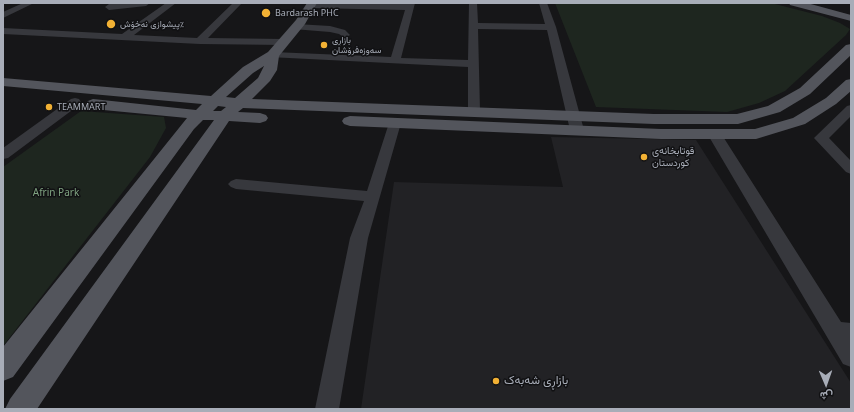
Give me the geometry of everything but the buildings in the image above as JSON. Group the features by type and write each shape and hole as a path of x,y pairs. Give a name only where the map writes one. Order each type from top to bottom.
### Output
{"main road":[{"path":"794,3 851,18"},
{"path":"813,3 851,12"},
{"path":"20,409 248,70 273,55 296,27 311,4"},
{"path":"3,82 395,123 575,123 738,119 774,109 805,91 851,48"},
{"path":"3,95 199,115 225,106 263,81 270,70 273,55"},
{"path":"225,106 474,111 575,123 715,135 756,134 799,121 831,101 850,84"},
{"path":"3,368 188,126 199,115"}],"street":[{"path":"3,15 30,3"},
{"path":"109,7 146,3"},
{"path":"124,37 172,3"},
{"path":"200,41 238,3"},
{"path":"473,3 474,111"},
{"path":"542,3 551,27 575,123"},
{"path":"311,4 410,5 395,60"},
{"path":"473,26 551,27"},
{"path":"296,27 330,29 345,34"},
{"path":"3,31 200,41 284,42"},
{"path":"273,55 474,64"},
{"path":"3,155 75,102"},
{"path":"851,109 822,138 851,169"},
{"path":"327,409 358,238 373,197 395,123"},
{"path":"715,135 843,332 851,357"},
{"path":"236,184 373,197"}],"shaded area":[{"path":"551,137 696,140 851,383 851,409 361,409 394,182 563,187"}],"green space":[{"path":"555,3 771,3 822,16 840,23 850,29 846,35 785,91 759,103 727,112 596,107"},
{"name":"Afrin Park","path":"81,111 164,117 166,128 150,157 3,346 3,167"}],"place":[{"name":"Bardarash PHC","path":"266,13"},
{"name":"پیشوازی نەخۆش٪","path":"111,24"},
{"name":"بازاڕی سەوزەفرۆشان","path":"324,45"},
{"name":"TEAMMART","path":"49,107"},
{"name":"قوتابخانەی کوردستان","path":"644,157"},
{"name":"بازاڕی شەبەک","path":"496,381"}]}
